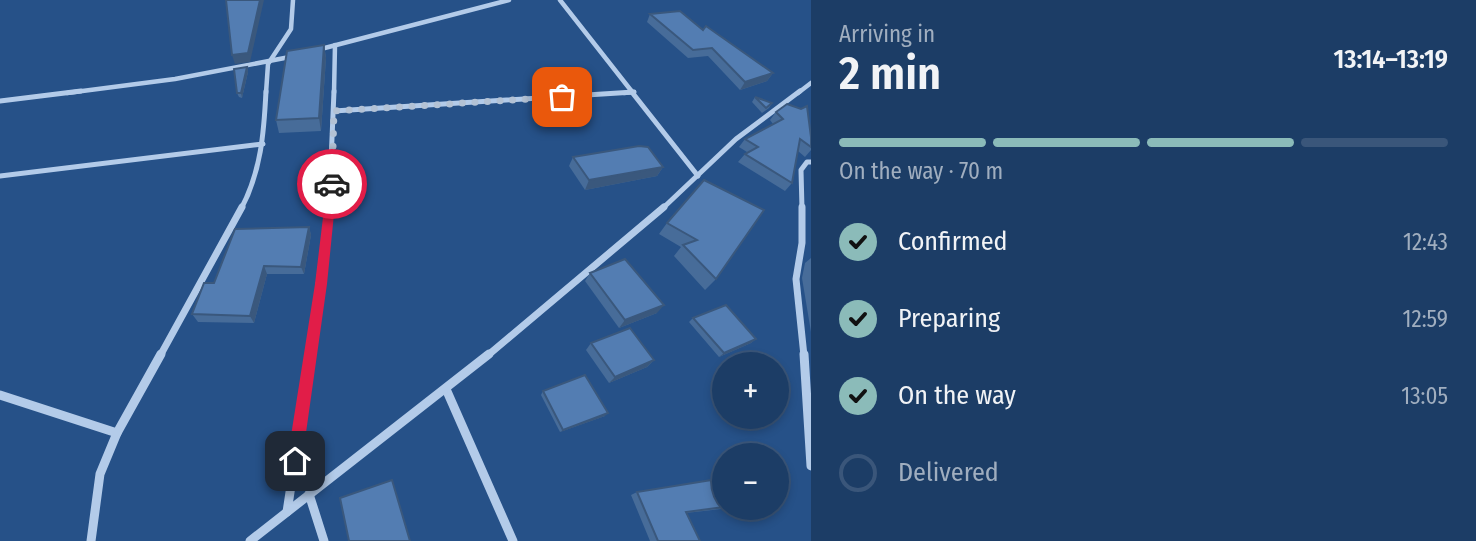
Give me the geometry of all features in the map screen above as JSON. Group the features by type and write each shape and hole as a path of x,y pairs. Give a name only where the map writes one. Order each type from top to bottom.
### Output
{"street":[{"path":"91,541 100,474 117,433 248,194 263,144 268,64 291,29 295,6 293,0"},
{"path":"0,100 175,79 268,64 509,0"},
{"path":"560,0 698,176"},
{"path":"287,512 321,284 333,173 335,45"},
{"path":"250,541 446,389 638,232 736,139 811,83"},
{"path":"334,111 634,92"},
{"path":"0,176 263,144"},
{"path":"811,162 807,162 801,170 806,244 796,279 810,402 811,466"},
{"path":"446,389 513,541"},
{"path":"0,395 117,433"},
{"path":"309,494 324,541"}],"building":[{"path":"226,0 260,0 248,53 232,55"},
{"path":"680,11 703,30 706,26 773,73 745,82 712,48 693,50 650,14"},
{"path":"324,45 319,118 276,120 287,51"},
{"path":"247,67 241,93 237,93 234,69"},
{"path":"755,97 772,103 766,108"},
{"path":"787,104 801,109 807,106 811,137 811,147 800,139 792,183 745,154 758,147 745,139 783,119 776,112"},
{"path":"639,146 648,147 663,167 589,180 573,157"},
{"path":"704,180 764,210 716,279 683,245 697,240 667,223"},
{"path":"309,227 301,267 264,266 250,316 192,314 204,283 214,283 235,229"},
{"path":"625,259 664,305 625,320 590,273"},
{"path":"726,305 756,339 723,352 693,318"},
{"path":"630,328 654,360 615,377 591,343"},
{"path":"585,375 608,413 563,430 543,391"},
{"path":"392,480 410,541 349,541 340,498"},
{"path":"712,480 712,509 686,512 700,541 658,541 637,492"}],"way so far":[{"path":"332,184 334,111 562,97"}],"route":[{"path":"295,461 321,284 332,184"}]}
